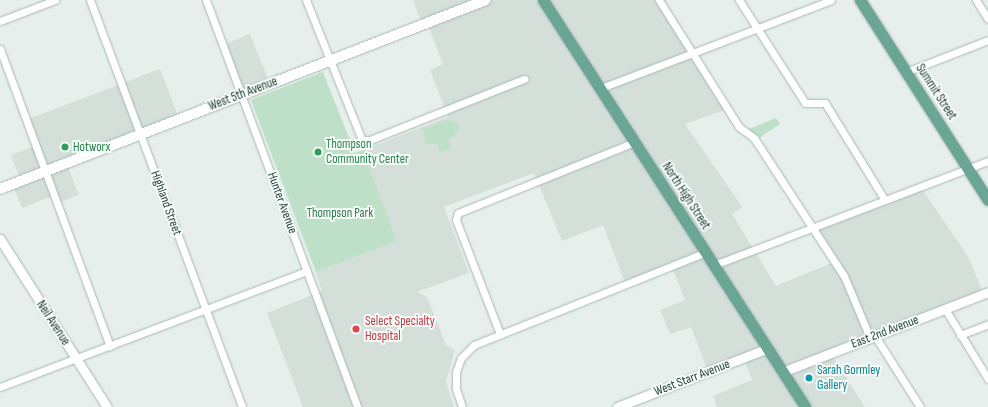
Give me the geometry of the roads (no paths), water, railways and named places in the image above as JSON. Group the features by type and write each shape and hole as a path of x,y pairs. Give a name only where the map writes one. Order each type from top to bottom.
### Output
{"main road":[{"name":"West 5th Avenue","path":"0,189 486,0"},
{"name":"North High Street","path":"544,0 805,407"},
{"name":"Summit Street","path":"860,0 988,200"}],"street":[{"path":"0,21 55,0"},
{"name":"Highland Street","path":"90,0 242,407"},
{"name":"Hunter Avenue","path":"206,0 357,407"},
{"path":"306,0 329,61 362,140 370,140 524,79"},
{"path":"658,0 739,127 754,138 813,228 848,284 872,337 920,407"},
{"path":"739,0 805,103 825,103 886,200"},
{"path":"601,88 830,0"},
{"path":"976,0 988,19"},
{"path":"906,72 988,40"},
{"path":"0,50 110,346"},
{"path":"500,334 456,216 635,142"},
{"path":"714,265 988,161"},
{"name":"Neil Avenue","path":"0,240 107,407"},
{"path":"462,407 456,388 458,364 474,345 706,252"},
{"path":"0,387 307,271"},
{"name":"East 2nd Avenue","path":"782,372 988,292"},
{"path":"945,309 988,379"},
{"path":"960,335 988,324"},
{"name":"West Starr Avenue","path":"618,407 768,348"}],"place":[{"name":"Hotworx","path":"65,147"},
{"name":"Thompson Community Center","path":"318,152"},
{"name":"Select Specialty Hospital","path":"356,329"},
{"name":"Sarah Gormley Gallery","path":"809,378"}],"park label":[{"name":"Thompson Park","path":"340,213"}]}
